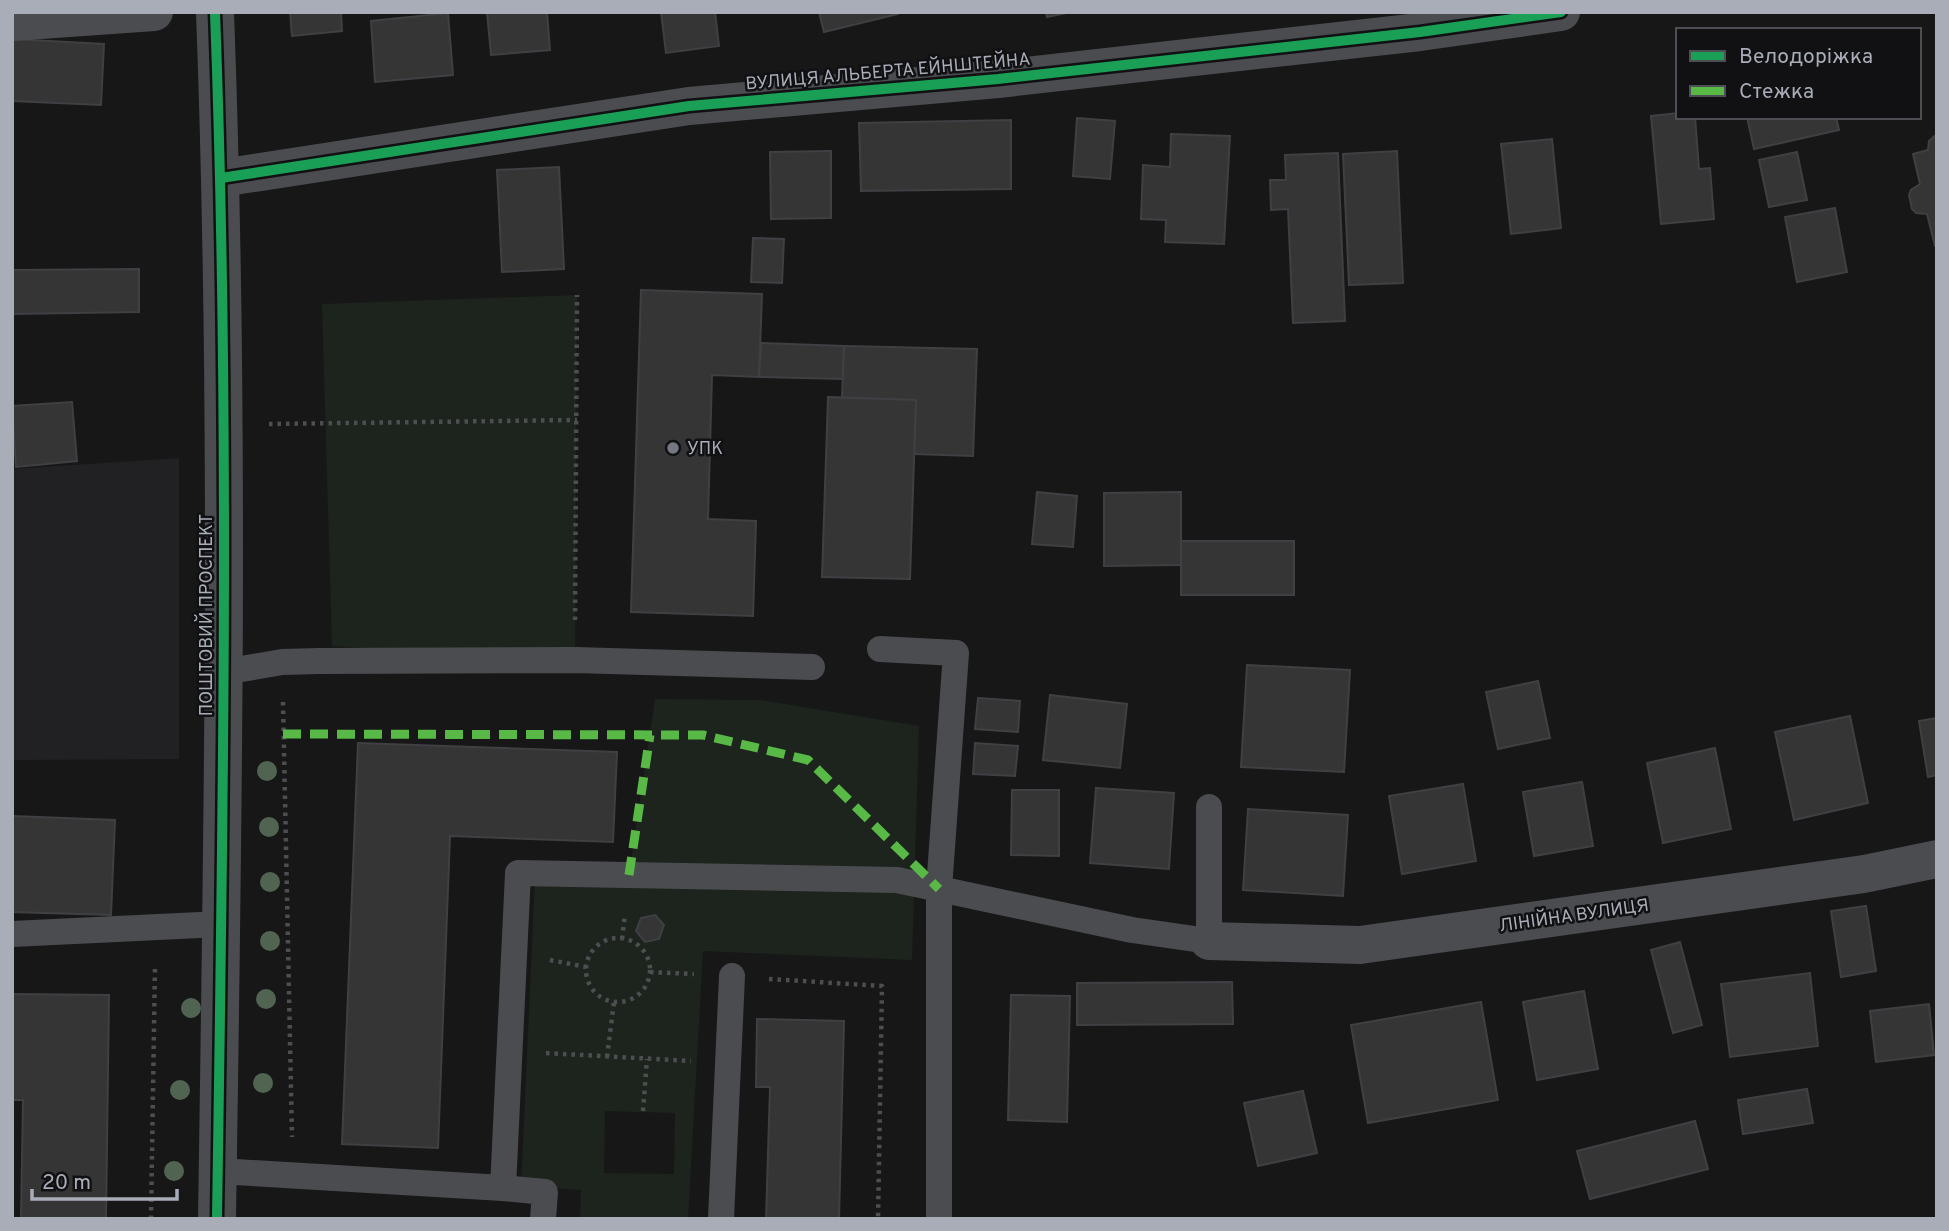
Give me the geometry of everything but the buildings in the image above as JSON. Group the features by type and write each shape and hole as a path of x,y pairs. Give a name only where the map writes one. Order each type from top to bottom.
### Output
{"street":[{"path":"12,22 154,12"},
{"name":"ПОШТОВИЙ ПРОСПЕКТ","path":"215,12 221,178 224,672 217,1219"},
{"name":"ВУЛИЦЯ АЛЬБЕРТА ЕЙНШТЕЙНА","path":"221,178 689,106 998,79 1420,32 1560,12"},
{"name":"ЛІНІЙНА ВУЛИЦЯ","path":"1209,941 1360,945 1864,874 1937,859"}],"lane":[{"path":"880,649 956,653 939,890 939,1218"},
{"path":"224,672 282,662 575,660 812,667"},
{"path":"503,1188 518,873 897,880 1132,930 1209,941 1209,807"},
{"path":"12,934 221,924"},
{"path":"721,1219 732,976"},
{"path":"218,1171 545,1192 543,1219"}],"path":[{"path":"575,660 577,295"},
{"path":"223,424 577,420"},
{"path":"282,662 292,1175"},
{"path":"151,1219 155,927"},
{"path":"613,939 629,940 647,957 648,982 638,995 622,1002 614,1002 598,996 593,990 588,983 586,967 592,951 598,945 613,939"},
{"path":"732,976 882,986 878,1219"},
{"path":"607,1057 614,1002"},
{"path":"511,1049 727,1063"},
{"path":"643,1111 647,1059"}],"shaded area":[{"path":"577,295 575,660 332,646 322,304"},
{"path":"179,458 179,759 12,760 12,469"},
{"path":"655,699 761,700 919,726 912,960 703,951 688,1219 580,1219 581,1190 521,1186 535,879 629,875","holes":["605,1111 675,1113 674,1174 604,1173"]}],"marked path":[{"path":"283,734 703,735 808,760 939,889"},
{"path":"629,875 650,735"}],"cycle path":[{"path":"215,12 224,465 217,1219"},
{"path":"221,178 689,106 998,79 1420,32 1561,12"}],"place":[{"name":"УПК","path":"673,448"}]}
